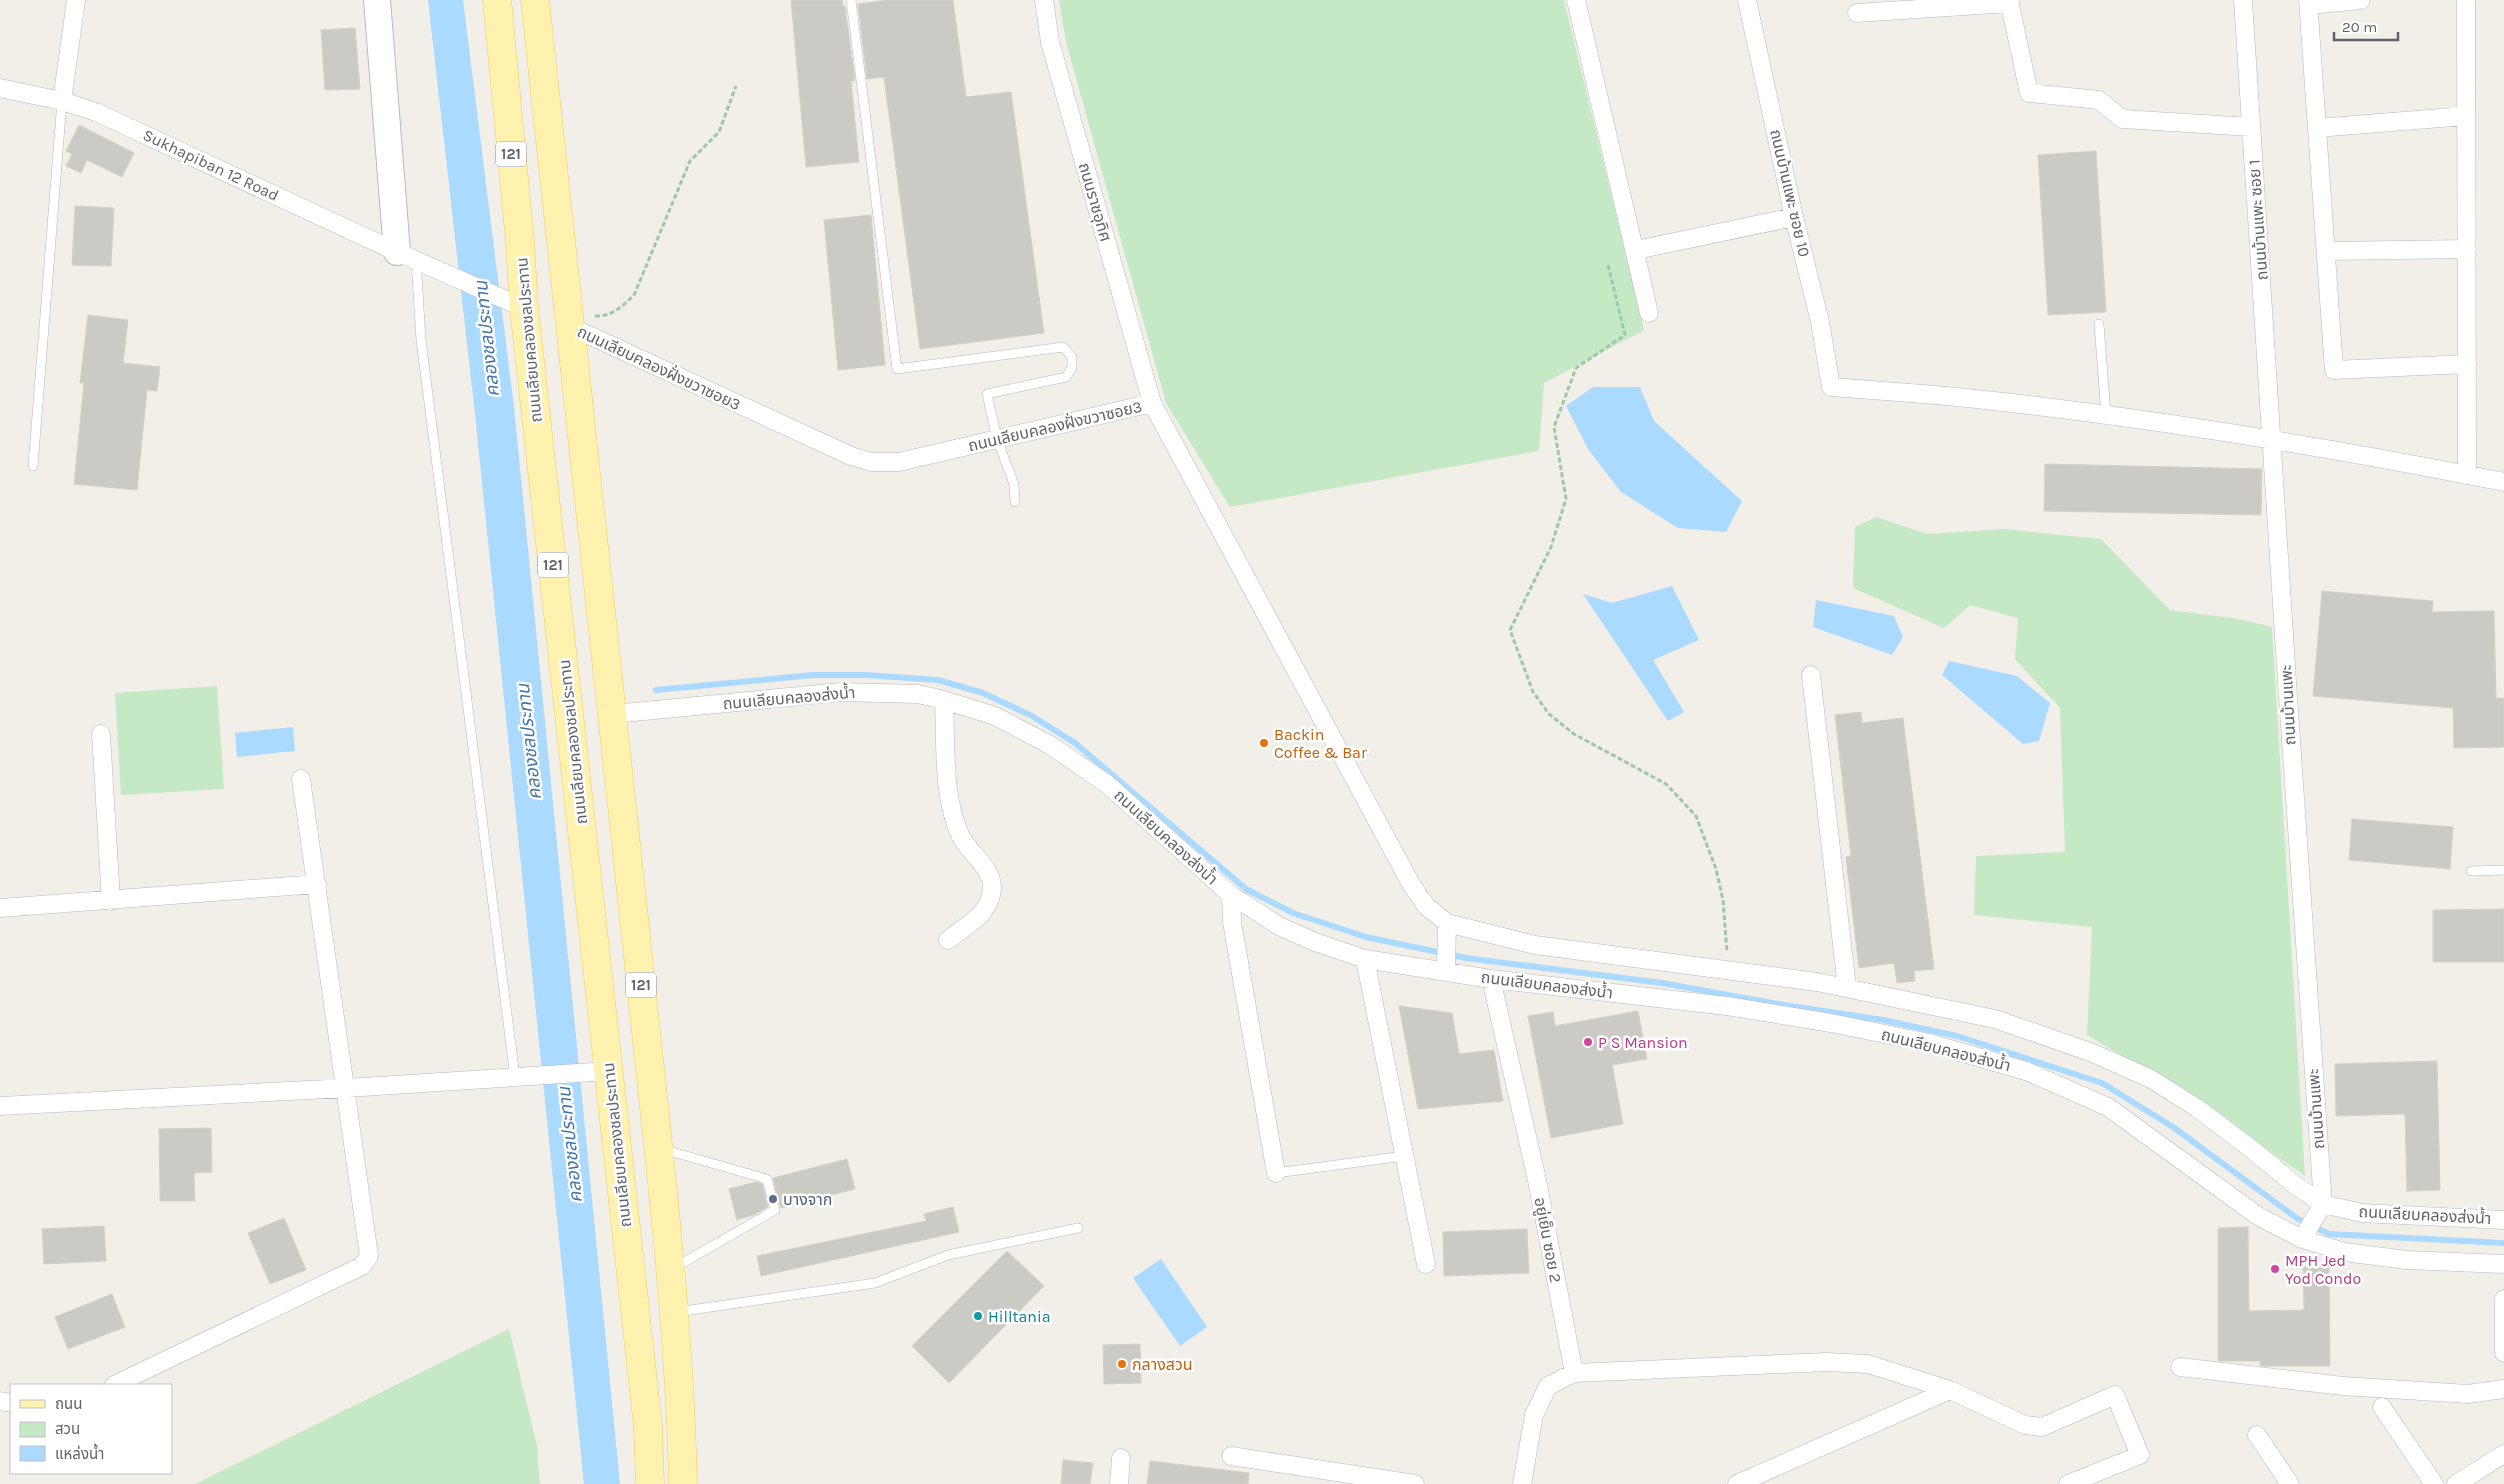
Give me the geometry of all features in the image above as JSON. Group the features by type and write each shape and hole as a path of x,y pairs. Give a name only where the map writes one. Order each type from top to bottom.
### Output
{"main road":[{"path":"377,0 407,256"},
{"name":"ถนนเลียบคลองชลประทาน","path":"497,0 520,242 524,308 648,1427 650,1484"},
{"name":"121","path":"535,0 559,242 613,714 670,1271 684,1484"},
{"path":"520,242 531,286 539,296 547,298 558,292 559,242"},
{"path":"543,474 564,431 557,351 565,348 572,360"}],"street":[{"path":"62,101 76,0"},
{"name":"ถนนราชอุทิศ","path":"1044,0 1050,42 1152,403"},
{"path":"1576,0 1636,250 1649,313"},
{"name":"ถนนบ้านแพะ ซอย 10","path":"1747,0 1794,216 1820,322 1831,386 1985,400 2106,415"},
{"name":"ถนนบ้านแพะ ซอย 1","path":"2243,0 2273,440"},
{"path":"2361,0 2308,2 2334,370 2467,364"},
{"path":"2466,0 2467,475"},
{"path":"1857,13 2009,2 2029,93 2100,100 2122,119 2251,127"},
{"name":"Sukhapiban 12 Road","path":"0,88 62,101 96,112 524,308"},
{"path":"2317,128 2466,116"},
{"path":"1636,250 1794,216"},
{"path":"2326,251 2467,248"},
{"name":"ถนนเลียบคลองฝั่งขวาซอย3","path":"568,320 850,456 871,462 900,462 1152,403 1411,884 1426,906 1447,923"},
{"path":"2106,415 2273,440 2504,482"},
{"name":"ถนนบ้านแพะ","path":"2273,440 2295,825 2323,1204"},
{"path":"1811,675 1847,988"},
{"name":"ถนนเลียบคลองส่งน้ำ","path":"613,714 842,692 918,694 944,700 995,716 1050,745 1107,784 1231,895 1279,926 1315,942 1364,959 1491,979 1727,1006 1831,1023 1929,1043 2026,1071 2108,1107 2258,1216 2302,1239 2345,1252 2406,1260 2504,1264"},
{"path":"944,700 949,794 962,837 987,871 992,887 990,899 979,918 948,940"},
{"path":"102,734 110,901"},
{"path":"116,1384 362,1266 369,1256 347,1088 301,780"},
{"path":"0,908 317,884"},
{"path":"1231,895 1232,922 1276,1173"},
{"path":"1446,972 1447,923"},
{"name":"ถนนเลียบคลองส่งน้ำ","path":"1447,923 1535,945 1729,970 1847,988 1995,1019 2093,1053 2151,1079 2197,1108 2295,1185 2323,1204 2362,1213 2504,1220"},
{"path":"1364,959 1426,1264"},
{"name":"อยู่เย็น ซอย 2","path":"1491,979 1536,1180 1574,1373"},
{"path":"0,1106 347,1088 609,1071"},
{"path":"2302,1239 2323,1204"},
{"path":"2504,1299 2504,1352"},
{"path":"1522,1484 1534,1415 1548,1386 1574,1373 1826,1362 1868,1364 1950,1390 2025,1424 2042,1427 2115,1395 2140,1455 2068,1484"},
{"path":"2180,1367 2343,1386 2468,1394 2504,1389"},
{"path":"1737,1484 1761,1479 1950,1390"},
{"path":"2382,1406 2434,1484"},
{"path":"2257,1435 2290,1484"},
{"path":"2456,1484 2504,1454"},
{"path":"1231,1456 1415,1484"},
{"path":"1119,1484 1121,1458"}],"lane":[{"path":"851,0 897,369 1063,348 1072,357 1072,368 1066,377 987,394 997,439 1014,484 1015,502"},
{"path":"33,466 62,101"},
{"path":"407,256 421,340 515,1077"},
{"path":"2100,324 2106,415"},
{"path":"2471,871 2504,870"},
{"path":"657,1147 767,1180 775,1210 670,1271"},
{"path":"1276,1173 1404,1156"},
{"path":"674,1313 875,1283 948,1255 1078,1228"}],"path":[{"path":"568,320 603,316 621,308 634,295 690,160 719,132 736,86"},
{"path":"1608,265 1625,335 1576,368 1554,427 1566,499 1551,548 1510,630 1533,692 1549,714 1574,734 1666,784 1696,816 1716,869 1723,900 1729,970"}],"green space":[{"path":"1059,0 1564,0 1644,330 1544,383 1539,451 1230,507 1166,403 1066,42"},
{"path":"1876,517 1927,534 2004,529 2101,539 2170,610 2239,619 2272,627 2305,1176 2196,1099 2087,1035 2092,927 1974,915 1976,856 2065,852 2060,708 2015,659 2018,618 1970,605 1944,628 1853,588 1855,527"},
{"path":"217,686 224,789 121,795 115,693"},
{"path":"509,1329 537,1446 540,1484 195,1484"}],"water":[{"name":"คลองชลประทาน","path":"428,0 463,0 514,407 620,1484 584,1484 475,414"},
{"path":"1593,387 1640,387 1654,421 1742,501 1726,532 1678,528 1621,492 1588,449 1566,406"},
{"path":"1672,586 1699,640 1653,660 1684,712 1668,721 1583,594 1612,603"},
{"path":"1816,600 1894,616 1903,637 1892,655 1813,627"},
{"path":"1949,661 2017,676 2050,703 2039,741 2023,744 1942,675"},
{"path":"293,727 295,751 237,757 235,733"},
{"path":"1161,1259 1207,1327 1180,1346 1133,1278"}],"building":[{"path":"791,0 842,0 843,6 845,6 855,81 851,81 859,162 806,167"},
{"path":"887,0 953,0 966,97 1011,92 1044,333 920,349 884,77 867,79 858,4"},
{"path":"355,28 360,89 325,90 321,30"},
{"path":"79,125 134,153 122,177 87,160 81,173 66,166 72,154 66,151"},
{"path":"2096,151 2106,312 2048,315 2038,155"},
{"path":"75,206 114,208 111,266 72,265"},
{"path":"871,215 885,365 838,370 824,220"},
{"path":"88,315 128,320 123,363 160,367 157,391 147,390 137,490 74,484 84,383 80,383"},
{"path":"2045,464 2262,469 2261,515 2044,511"},
{"path":"2322,591 2433,601 2432,612 2494,611 2496,698 2504,698 2504,747 2454,748 2453,708 2313,696"},
{"path":"1861,712 1862,723 1903,718 1934,969 1914,971 1915,981 1897,983 1894,963 1859,968 1846,857 1851,856 1835,715"},
{"path":"2352,819 2453,827 2450,869 2349,860"},
{"path":"2504,909 2504,962 2433,962 2433,910"},
{"path":"1399,1006 1452,1013 1459,1054 1494,1050 1503,1101 1418,1109"},
{"path":"1638,1011 1647,1059 1612,1065 1623,1124 1551,1138 1528,1016 1553,1012 1555,1026"},
{"path":"2437,1061 2440,1190 2407,1191 2405,1114 2336,1116 2335,1064"},
{"path":"211,1128 212,1172 194,1173 195,1201 160,1201 159,1129"},
{"name":"บางจาก","path":"847,1159 855,1189 781,1208 773,1178"},
{"path":"756,1182 762,1184 768,1207 753,1215 737,1220 729,1189"},
{"path":"953,1207 959,1232 761,1276 757,1256 926,1221 924,1214"},
{"path":"284,1218 306,1270 270,1284 248,1233"},
{"path":"104,1226 106,1261 44,1264 42,1229"},
{"path":"2248,1227 2249,1311 2304,1310 2303,1267 2329,1267 2330,1366 2260,1366 2260,1361 2218,1361 2218,1228"},
{"path":"1527,1229 1529,1273 1444,1276 1443,1232"},
{"name":"Hilltania","path":"1007,1251 1044,1286 949,1383 912,1346"},
{"path":"112,1294 125,1327 68,1349 55,1317"},
{"name":"กลางสวน","path":"1140,1344 1141,1383 1104,1384 1103,1345"},
{"path":"1063,1460 1093,1463 1090,1484 1061,1484"},
{"path":"1150,1461 1249,1473 1248,1484 1147,1484"}],"waterway":[{"path":"656,690 813,675 866,675 938,680 983,693 1032,716 1075,743 1246,889 1293,913 1366,937 1466,958 1662,983 1772,1003 1883,1020 1957,1036 2102,1083 2173,1127 2298,1219 2329,1234 2504,1243"}],"place":[{"name":"Backin Coffee & Bar","path":"1264,743"},
{"name":"P S Mansion","path":"1588,1042"},
{"name":"บางจาก","path":"773,1199"},
{"name":"MPH Jed Yod Condo","path":"2275,1269"},
{"name":"Hilltania","path":"978,1316"},
{"name":"กลางสวน","path":"1122,1364"}]}
